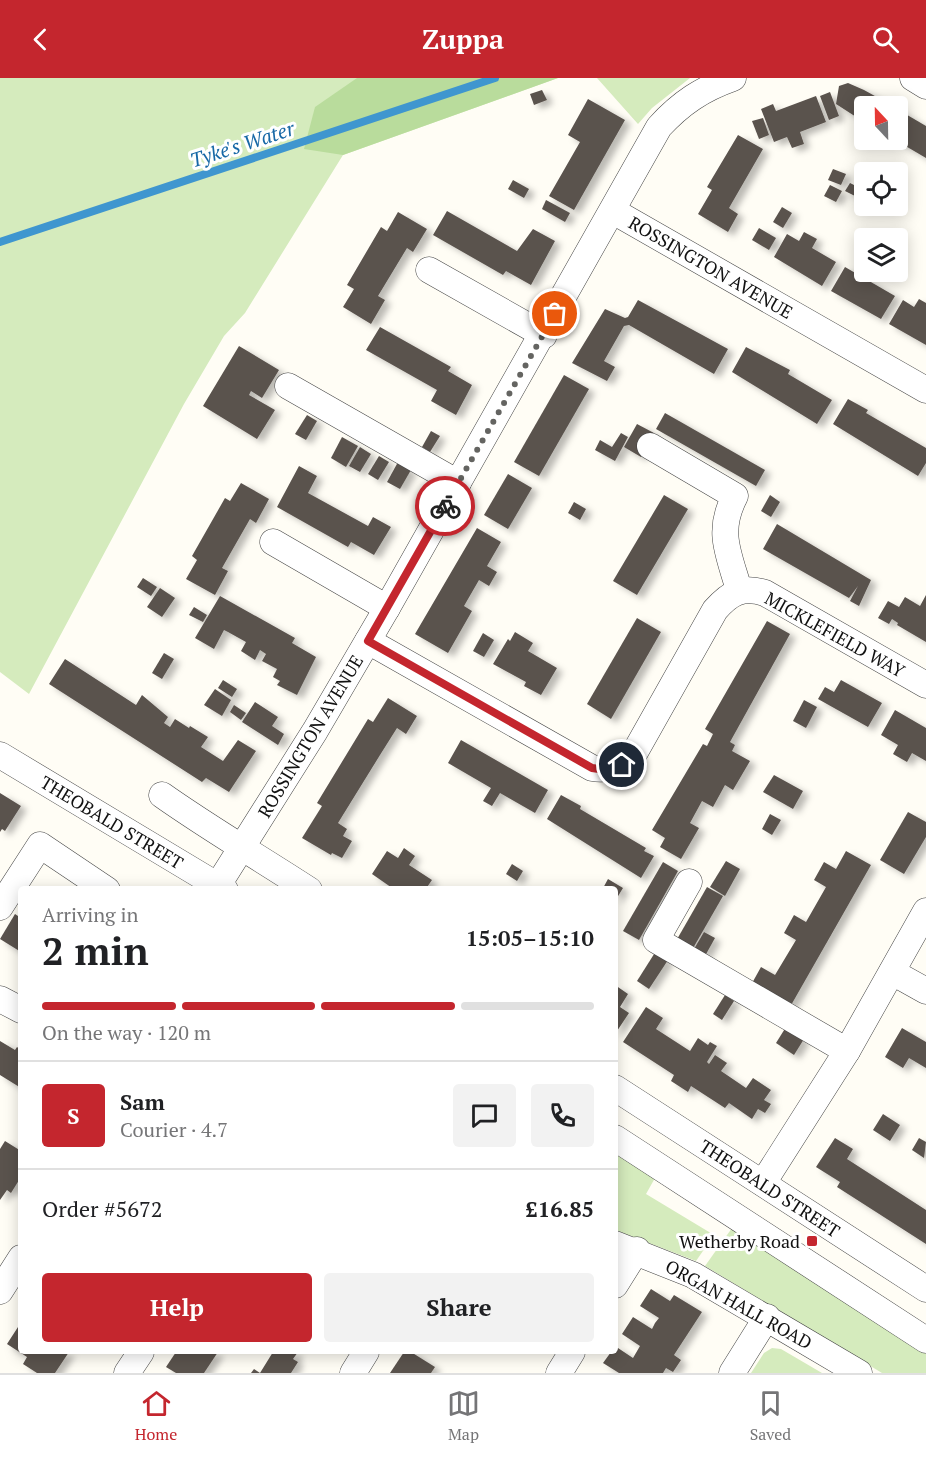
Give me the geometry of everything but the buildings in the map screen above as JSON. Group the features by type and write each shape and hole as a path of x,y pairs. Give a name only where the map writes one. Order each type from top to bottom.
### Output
{"street":[{"path":"613,211 659,127 680,104 709,86 733,78"},
{"path":"913,78 926,86"},
{"name":"ROSSINGTON AVENUE","path":"222,886 368,641 613,211 926,390"},
{"path":"429,270 544,335"},
{"path":"288,386 458,483"},
{"path":"650,446 735,496 726,514 724,538 739,590"},
{"path":"273,542 387,608"},
{"name":"MICKLEFIELD WAY","path":"368,641 592,768 606,770 622,765 635,752 715,610 726,597 739,590 765,593 926,685"},
{"name":"THEOBALD STREET","path":"0,755 219,886"},
{"path":"162,795 220,835 243,847 303,886"},
{"path":"0,907 40,845 101,886"},
{"path":"690,882 656,940 847,1051"},
{"path":"763,1183 847,1051 926,911"},
{"path":"892,972 926,991"},
{"path":"0,999 18,1008"},
{"name":"THEOBALD STREET","path":"618,1090 926,1289"},
{"path":"618,1140 926,1340"},
{"path":"618,1275 626,1247"},
{"name":"ORGAN HALL ROAD","path":"626,1247 693,1275 859,1373"},
{"path":"0,1291 18,1263"},
{"path":"732,1373 766,1317"},
{"path":"127,1373 140,1354"},
{"path":"353,1373 365,1354"},
{"path":"559,1373 571,1354"}],"green space":[{"path":"0,78 558,78 343,155 245,313 224,336 184,404 29,694 0,672"},
{"path":"357,78 558,78 343,155 304,149 315,107"},
{"path":"597,78 690,78 652,108 638,124"},
{"path":"618,1154 655,1178 646,1194 714,1235 696,1261 618,1231"},
{"path":"732,1228 926,1354 926,1373 882,1373 705,1266"},
{"path":"772,1348 781,1349 822,1373 751,1373 764,1353"}],"waterway":[{"name":"Tyke's Water","path":"0,242 495,78"}],"way so far":[{"path":"445,506 555,314"}],"place":[{"name":"Wetherby Road","path":"812,1241"}],"route":[{"path":"445,506 368,641 592,768 606,770 622,765"}]}
